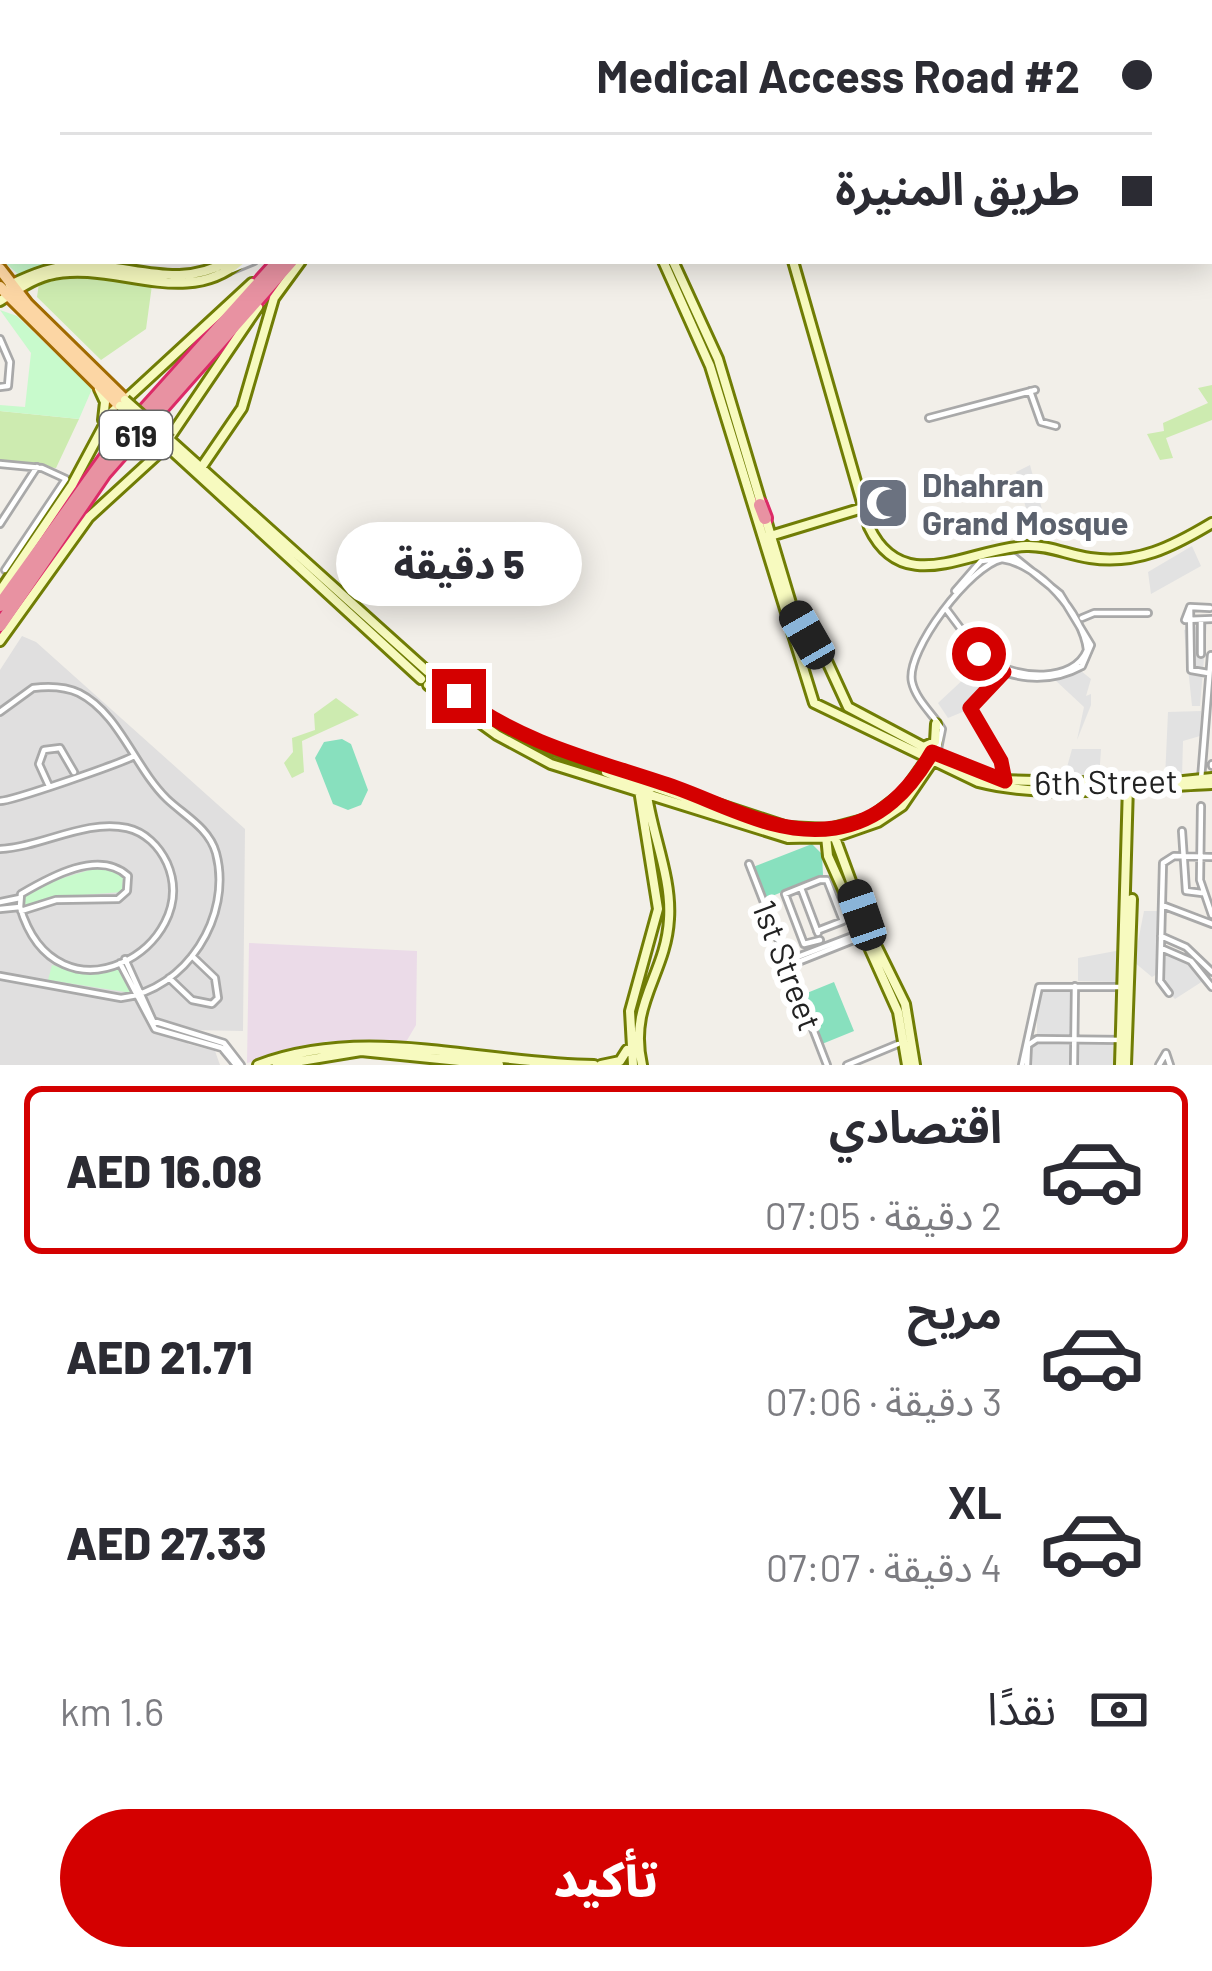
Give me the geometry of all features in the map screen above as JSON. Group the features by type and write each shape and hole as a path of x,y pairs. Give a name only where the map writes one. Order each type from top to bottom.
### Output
{"highway":[{"name":"619","path":"0,605 120,438 274,264"},
{"name":"619","path":"0,625 104,473 291,264"}],"main road":[{"path":"216,273 225,264"},
{"path":"4,293 25,278 85,266 174,284 234,264"},
{"path":"101,426 274,264"},
{"path":"170,449 182,422 292,264"},
{"path":"202,473 242,408 274,298 292,264"},
{"path":"664,264 710,366 764,538"},
{"path":"674,264 718,359 763,512 764,538"},
{"path":"795,264 864,508 884,551 901,562 927,568 1031,545 1089,558 1135,559 1163,550 1212,521"},
{"path":"4,293 85,266"},
{"path":"25,278 0,269 4,293 19,311 427,678 523,750 614,783 830,835 870,818 921,777 943,769 961,773"},
{"path":"38,314 31,289 46,276"},
{"path":"0,591 6,570 72,485 106,412 104,386 38,314 4,293"},
{"path":"104,386 138,388"},
{"path":"0,641 89,517 170,449 182,422"},
{"path":"764,538 864,508"},
{"path":"763,512 778,530 820,521"},
{"name":"6th Street","path":"764,538 793,610 848,707 961,773 1007,785 1207,781"},
{"name":"6th Street","path":"764,538 803,679 818,707 1007,785"},
{"path":"427,678 539,750 678,803 754,829 806,838 861,830"},
{"path":"487,717 551,749 646,777 757,819"},
{"path":"918,744 933,744 935,721"},
{"path":"905,744 920,756 921,777"},
{"path":"842,857 847,839 902,806 933,755"},
{"path":"614,783 633,795 647,826 669,920 640,1005 640,1065"},
{"path":"1123,1065 1131,786"},
{"path":"258,1065 312,1049 359,1045 597,1065 624,1058 632,998 658,909 643,789"},
{"path":"647,826 655,808 678,803"},
{"path":"830,835 828,856 898,1012 911,1065"},
{"path":"830,835 842,857 866,933"},
{"path":"628,1036 640,1065"},
{"path":"277,1065 362,1052 499,1065"}],"street":[{"path":"207,264 216,273 244,264"},
{"path":"0,339 10,373 8,386 0,387"},
{"path":"929,418 1033,390 1041,422 1056,426"},
{"path":"0,464 59,473 65,482 6,570"},
{"path":"0,523 37,467"},
{"path":"933,755 942,733 911,674 967,572 992,557 1010,556 1029,566 1078,621"},
{"path":"1007,560 1045,583 1078,621 1091,645 1082,666 1054,676 1005,671 982,657 947,608 974,571 1007,560"},
{"path":"1210,608 1190,607 1184,620 1212,619"},
{"path":"1078,621 1094,613 1148,613"},
{"path":"1202,622 1202,653"},
{"path":"1191,623 1190,670 1208,673"},
{"path":"1207,781 1201,743 1211,655"},
{"path":"1005,671 970,708 1001,761 1007,785"},
{"path":"0,712 34,688 67,689 102,710 166,797 207,833 216,851 215,915 191,956 169,978 139,995 121,998 0,976"},
{"path":"1201,743 1212,746"},
{"path":"49,785 39,764 44,750 60,748 75,774"},
{"path":"0,801 15,802 75,774 134,756"},
{"path":"1201,806 1202,893 1212,915"},
{"path":"0,849 41,844 96,826 134,829 162,852 172,876 172,905 163,931 122,960 85,970 64,967 34,945 20,905"},
{"path":"1182,831 1178,856 1186,891 1202,893"},
{"path":"806,838 828,856 820,880"},
{"path":"1169,993 1160,981 1163,863 1178,856 1212,857"},
{"path":"0,906 20,905 56,900 118,898 130,883 121,869 102,864 47,879 20,905"},
{"name":"1st Street","path":"749,864 827,1065"},
{"path":"817,931 843,921 826,880 785,894 804,944 823,946"},
{"path":"801,888 823,946"},
{"path":"1162,904 1200,915 1212,924"},
{"path":"1200,915 1207,908"},
{"path":"787,963 866,933"},
{"path":"1161,936 1186,947 1210,979"},
{"path":"1161,948 1191,961 1210,979"},
{"path":"169,978 200,1004 218,998 215,978 191,956"},
{"path":"122,960 155,1030 222,1048 238,1065"},
{"path":"1074,1065 1075,986"},
{"path":"1024,1065 1039,987 1124,989"},
{"path":"1033,1027 1044,1039"},
{"path":"1024,1065 1029,1043 1123,1038"},
{"name":"1st Street","path":"848,1065 898,1043"},
{"path":"1160,1065 1166,1053 1170,1065"}],"shaded area":[{"path":"1030,465 1046,524 1032,530 1016,472"},
{"path":"1192,546 1201,566 1151,594 1148,572"},
{"path":"1207,623 1200,706 1192,706 1184,630"},
{"path":"22,636 36,642 245,829 243,1031 190,1030 188,1044 215,1051 220,1065 0,1065 0,670"},
{"path":"983,661 994,678 965,703 965,711 948,718 938,703"},
{"path":"1081,671 1091,679 1086,696 1091,694 1091,705 1077,740 1084,707 1055,680"},
{"path":"1201,711 1200,736 1183,741 1182,777 1165,779 1168,712"},
{"path":"1072,749 1101,749 1099,779 1064,778"},
{"path":"1144,911 1158,911 1157,974 1152,977 1134,962"},
{"path":"249,943 417,951 416,1025 406,1042 327,1041 247,1063"},
{"path":"1121,950 1118,982 1078,981 1078,958"},
{"path":"1164,953 1189,965 1203,981 1175,999 1160,983"},
{"path":"1071,990 1071,1037 1037,1034 1037,991"},
{"path":"1034,1043 1116,1043 1115,1065 1029,1065"}],"green space":[{"path":"6,264 65,264 19,275"},
{"path":"81,276 152,285 146,329 101,360 37,297 39,283"},
{"path":"0,310 17,316 92,389 79,419 0,411 0,405 25,407 31,353"},
{"path":"1212,385 1212,420 1166,438 1173,458 1160,460 1147,434 1164,431 1163,423 1208,403 1198,388"},
{"path":"0,411 79,419 56,468 0,462"},
{"path":"336,698 359,715 302,741 304,772 292,778 284,763 293,752 292,738 315,730 314,714"},
{"path":"342,739 351,744 368,790 361,805 348,810 333,804 315,758 324,742"},
{"path":"812,844 822,854 823,875 765,899 753,867"},
{"path":"100,867 123,876 122,892 56,897 25,906 25,896 46,883"},
{"path":"52,965 80,973 117,966 132,993 48,980"},
{"path":"834,982 854,1031 822,1044 802,995"}],"place":[{"name":"Dhahran Grand Mosque","path":"883,503"}],"route":[{"path":"459,696 519,735 583,761 646,777 757,819 787,827 829,829 860,822 894,801 913,783 932,752 1005,781 1001,761 970,708 1004,672 979,654"}]}
